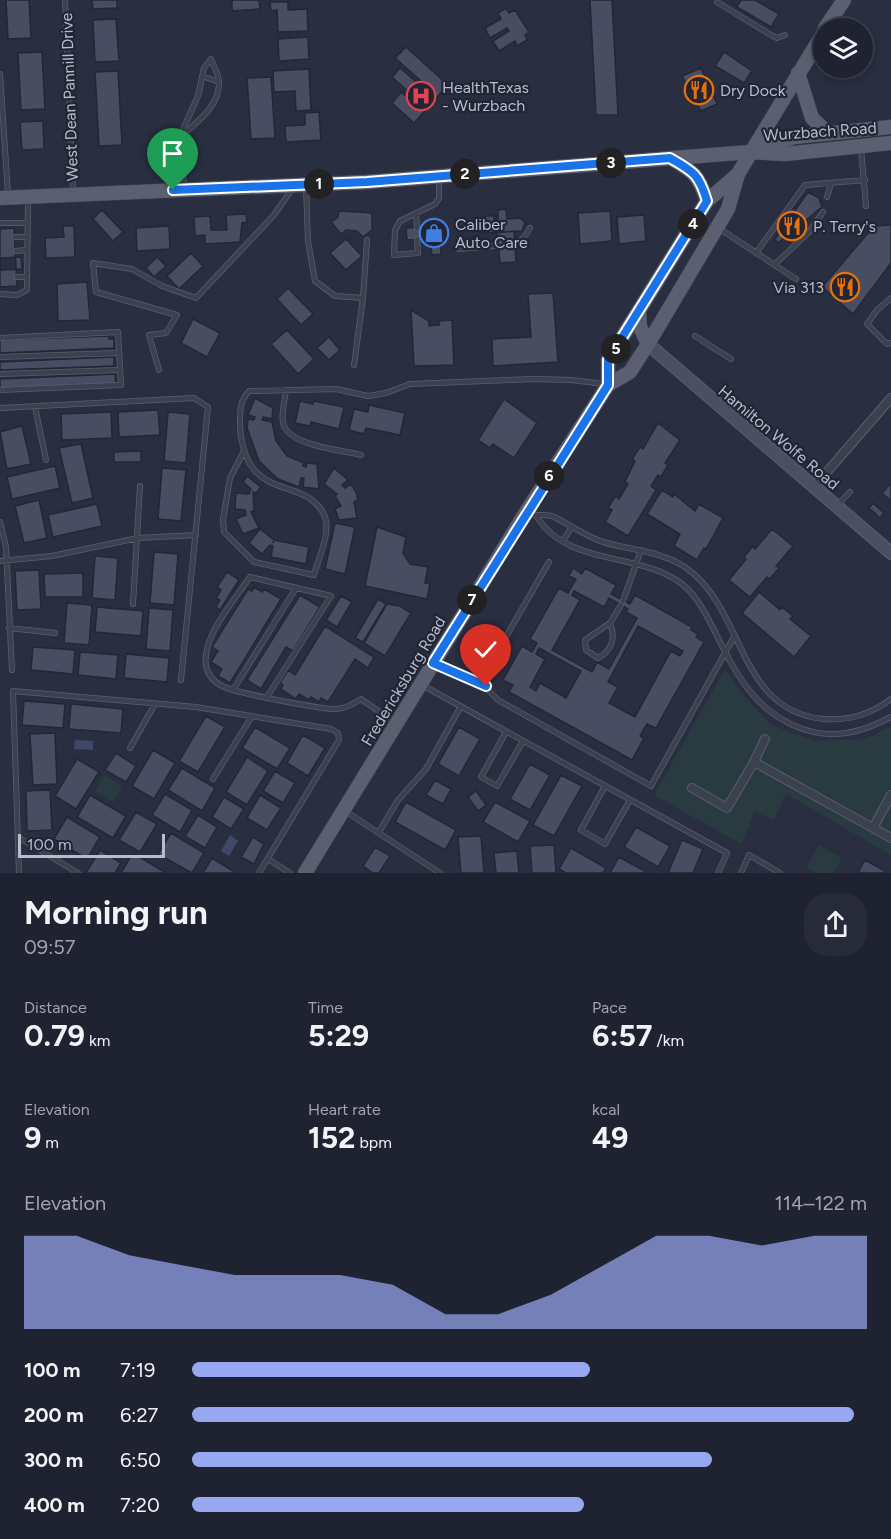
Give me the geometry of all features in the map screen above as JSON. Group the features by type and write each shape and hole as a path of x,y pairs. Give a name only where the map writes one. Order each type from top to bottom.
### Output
{"main road":[{"name":"Fredericksburg Road","path":"832,18 844,0"},
{"name":"Fredericksburg Road","path":"305,873 433,663 531,514 608,385 630,372 648,344 728,209 738,174 750,152 813,48"},
{"path":"798,73 812,118 828,133"},
{"name":"Wurzbach Road","path":"750,152 792,137 891,127"},
{"name":"Wurzbach Road","path":"4,197 440,176 750,152 784,154 891,143"},
{"path":"670,158 692,170 703,186 707,201"},
{"name":"Fredericksburg Road","path":"608,385 608,360 707,201 738,174"},
{"path":"639,311 640,327 648,344"}],"street":[{"name":"Hamilton Wolfe Road","path":"648,344 891,553"},
{"path":"813,488 891,398"},
{"path":"692,788 727,808 765,740"},
{"path":"754,762 891,838"},
{"path":"873,828 891,795"}],"lane":[{"name":"West Dean Pannill Drive","path":"65,0 73,194"},
{"path":"717,2 777,38 785,34"},
{"path":"178,189 171,156 182,136 198,96 204,68 211,59 219,82 210,110 182,136"},
{"path":"0,74 4,197"},
{"path":"202,76 219,82"},
{"path":"177,146 182,156 178,189"},
{"path":"861,147 866,206"},
{"path":"417,239 418,253 394,255 395,230 400,220 435,204 439,198 440,176"},
{"path":"756,253 806,185 864,180"},
{"path":"827,197 831,183"},
{"path":"301,184 315,281 335,296 363,298"},
{"path":"159,370 149,335 166,333 177,315 96,292 93,263 132,269 162,286 196,298 301,184"},
{"path":"0,294 16,295 27,290 26,223 29,196"},
{"path":"774,265 809,232 823,212"},
{"path":"416,214 417,228"},
{"path":"0,223 26,223"},
{"path":"717,227 795,279"},
{"path":"459,249 516,244 530,228"},
{"path":"15,237 26,237"},
{"path":"354,365 363,298 367,240"},
{"path":"16,251 26,250"},
{"path":"17,277 27,277"},
{"path":"891,298 877,310 867,324 887,344 891,343"},
{"path":"0,338 118,332 121,385 0,390"},
{"path":"695,336 731,359"},
{"path":"0,357 119,353"},
{"path":"0,375 120,370"},
{"path":"243,453 230,478 222,520 225,532 254,562 314,575 327,526 325,516 316,502 265,479 255,472 243,453 239,410 244,397 249,392 336,389 368,396 386,393 410,384 553,379 608,385"},
{"path":"286,390 282,421 292,436 303,442 361,455"},
{"path":"0,408 194,398 204,402 208,415 181,680"},
{"path":"35,407 46,460"},
{"path":"133,604 140,486"},
{"path":"836,507 850,492"},
{"path":"531,514 552,516 571,528 602,542 666,558 692,573 716,598 752,672 764,689 780,703 803,714 840,720 868,713 891,699"},
{"path":"531,514 544,529 562,541 599,557 670,576 692,593 701,604 738,676 760,705 779,719 823,735 843,735 871,727 891,717"},
{"path":"0,522 7,561 12,670"},
{"path":"562,541 571,528"},
{"path":"0,561 52,556 138,538 196,535"},
{"path":"610,623 613,639 608,652 598,658 586,650 585,640 610,623 622,603 640,550"},
{"path":"480,682 549,562"},
{"path":"267,697 331,596 250,577 207,642 205,655 208,672 220,685 233,690 267,697 333,709 349,706 361,699 396,723"},
{"path":"233,690 296,588"},
{"path":"9,628 55,633"},
{"path":"433,663 459,676 480,682 498,700 651,786 735,635"},
{"path":"420,684 727,853 718,873"},
{"path":"19,873 13,691 155,704 252,716 331,729 338,733 339,740 259,873"},
{"path":"130,748 155,704"},
{"path":"380,832 398,800 426,769 461,706"},
{"path":"799,728 803,714"},
{"path":"213,779 252,716"},
{"path":"506,732 481,777 497,786 523,741"},
{"path":"605,786 581,830 605,844 630,800"},
{"path":"344,810 440,873"},
{"path":"18,837 78,873"},
{"path":"741,873 749,855 780,873"},
{"path":"268,859 290,873"}],"shaded area":[{"path":"725,669 745,697 773,726 815,741 866,739 891,726 891,855 786,794 774,820 755,812 741,844 654,795"},
{"path":"104,775 123,786 113,802 95,791"},
{"path":"819,845 842,858 834,873 815,873 806,868"}],"water":[{"path":"75,740 93,741 93,750 74,749"},
{"path":"230,835 238,841 229,856 221,851"}],"building":[{"path":"6,0 29,0 31,38 8,39"},
{"path":"92,0 117,0 117,8 93,9"},
{"path":"232,0 259,0 260,9 232,11"},
{"path":"590,0 612,0 618,115 596,115"},
{"path":"741,0 755,0 779,14 771,27 737,7"},
{"path":"270,2 288,2 288,10 307,9 308,31 278,32 277,10 271,11"},
{"path":"506,8 509,13 515,10 529,32 525,35 527,40 517,46 515,41 499,51 493,41 509,31 507,28 490,38 485,28 501,19 498,13"},
{"path":"116,19 119,61 95,62 93,20"},
{"path":"308,37 309,59 279,61 278,39"},
{"path":"406,47 448,85 414,123 392,103 401,92 417,106 420,102 392,77 400,68 429,93 431,90 395,58"},
{"path":"42,52 45,109 21,110 18,53"},
{"path":"724,52 752,71 744,83 715,66"},
{"name":"Dry Dock","path":"701,68 717,104 701,111 682,76"},
{"path":"309,69 311,110 296,111 295,91 274,92 273,71"},
{"path":"118,71 122,145 99,146 95,72"},
{"path":"271,77 275,138 251,139 247,78"},
{"path":"319,112 321,140 286,142 285,126 305,125 305,113"},
{"path":"43,121 44,149 22,150 20,122"},
{"name":"P. Terry's","path":"808,192 819,198 822,207 778,243 775,239"},
{"path":"506,209 507,219 520,218 525,222 522,231 486,233 485,216 494,216 494,220 498,220 498,210"},
{"path":"102,210 123,232 113,241 93,219"},
{"path":"339,211 372,213 372,230 363,237 357,231 346,230 341,234 331,222 338,217"},
{"path":"610,211 612,241 580,244 578,213"},
{"path":"246,214 247,222 242,223 240,242 205,244 205,235 195,236 194,217 210,216 211,230 227,230 226,215"},
{"path":"644,215 646,241 619,244 617,217"},
{"path":"891,225 891,263 853,314 822,287 874,226"},
{"path":"63,226 74,226 75,257 46,258 45,238 64,237"},
{"path":"169,226 170,249 137,251 136,228"},
{"path":"439,226 441,254 432,255 430,239 407,240 406,228"},
{"path":"14,228 17,286 0,287 0,229"},
{"path":"514,231 516,262 500,263 497,233"},
{"path":"346,239 362,256 346,270 330,253"},
{"path":"191,253 203,266 179,289 167,276"},
{"path":"21,257 22,269 0,270 0,258"},
{"path":"157,257 166,266 154,277 146,268"},
{"path":"87,282 90,320 58,321 57,284"},
{"path":"288,288 313,314 301,325 277,299"},
{"path":"553,293 558,362 493,366 492,339 531,337 528,294"},
{"path":"411,310 429,321 429,326 439,325 439,321 452,320 454,365 414,366"},
{"path":"193,319 220,333 207,357 181,343"},
{"path":"287,330 314,359 298,374 271,344"},
{"path":"109,336 109,339 114,339 114,348 0,353 0,340"},
{"path":"329,337 340,350 329,360 317,348"},
{"path":"114,357 114,366 0,370 0,362"},
{"path":"115,374 116,384 0,388 0,379"},
{"path":"255,398 273,408 272,419 263,417 262,420 272,422 276,441 287,456 304,463 303,466 306,467 307,463 317,464 319,489 303,487 304,478 301,478 299,487 278,479 259,461 247,428 248,419 254,420 255,417 248,415"},
{"path":"504,399 537,423 514,458 493,444 490,448 478,440"},
{"path":"300,401 313,404 314,401 344,407 339,429 311,422 310,426 295,423"},
{"path":"369,405 405,413 400,435 366,428 364,434 349,430 354,409 368,412"},
{"path":"158,410 160,435 119,437 118,412"},
{"path":"111,412 112,438 62,440 61,414"},
{"path":"168,412 190,414 186,463 164,461"},
{"path":"658,423 680,440 665,463 668,465 661,477 658,475 651,486 656,490 628,536 605,522 612,510 608,508 615,496 619,499 628,484 625,482 635,461 632,459 640,447 643,449"},
{"path":"22,426 31,464 7,469 0,432"},
{"path":"81,444 93,498 72,503 59,448"},
{"path":"141,451 141,462 114,462 114,452"},
{"path":"55,466 60,488 12,499 7,477"},
{"path":"162,468 186,470 181,521 158,519"},
{"path":"334,468 348,480 342,485 345,488 351,484 356,492 358,500 354,502 357,518 339,520 335,509 341,506 335,496 337,494 324,484"},
{"path":"247,476 261,487 256,493 253,492 254,511 251,512 259,528 243,534 236,519 246,515 245,510 235,509 236,493 249,494 251,489 243,482"},
{"path":"891,485 891,501 882,493"},
{"path":"662,490 673,497 674,494 695,511 699,504 723,518 706,549 704,548 697,560 674,546 680,534 647,514"},
{"path":"39,500 47,538 24,543 15,506"},
{"path":"873,503 884,513 880,518 869,508"},
{"path":"97,504 102,526 53,537 48,515"},
{"path":"335,523 355,527 345,574 325,569"},
{"path":"377,527 406,537 403,553 410,564 428,567 425,583 430,584 427,599 365,586"},
{"path":"260,529 274,540 309,547 306,564 271,557 273,546 270,545 262,554 249,543"},
{"path":"772,529 793,546 776,566 779,568 770,579 767,577 750,597 729,580 753,546 755,549"},
{"path":"154,552 178,554 174,605 150,603"},
{"path":"95,556 118,558 115,600 92,598"},
{"path":"573,568 582,574 585,568 616,585 611,594 630,604 635,595 692,627 691,630 698,634 696,637 704,642 656,728 647,724 640,736 644,738 632,760 509,692 513,685 503,680 522,646 532,652 537,643 530,639 559,588 568,593 576,579 569,576","holes":["574,591 604,607 609,598 628,609 626,612 637,618 609,669 597,662 592,672 552,650 580,600 572,595","638,626 683,651 680,656 671,651 635,717 609,703 618,687 608,682","539,648 581,671 566,698 540,683 536,691 530,687 545,659 536,654"]},
{"path":"39,570 41,609 17,610 15,571"},
{"path":"227,572 239,580 220,610 216,607 220,600 216,598 221,590 217,587"},
{"path":"83,573 83,597 45,597 44,574"},
{"path":"254,587 262,592 264,589 281,599 230,683 218,676 222,669 211,662 218,651 212,647 248,589 252,591"},
{"path":"759,592 780,610 782,607 793,616 790,619 811,636 794,657 742,613"},
{"path":"300,595 320,607 293,651 286,647 261,689 247,680"},
{"path":"341,596 352,602 337,627 326,620"},
{"path":"378,599 386,604 363,642 355,638"},
{"path":"67,603 92,605 89,645 64,643"},
{"path":"387,604 400,606 411,613 385,656 364,643"},
{"path":"97,607 143,611 141,636 95,632"},
{"path":"149,608 173,610 170,651 146,649"},
{"path":"325,626 374,657 368,668 355,659 328,702 321,698 319,702 311,697 309,700 299,694 296,699 281,689 283,685 280,683 288,670 295,675"},
{"path":"33,647 75,650 73,674 31,670"},
{"path":"80,652 118,655 116,679 78,675"},
{"path":"126,654 169,658 167,682 124,678"},
{"path":"24,701 65,704 63,728 22,725"},
{"path":"71,704 123,709 121,733 69,729"},
{"path":"206,716 225,727 198,772 179,761"},
{"path":"255,727 290,748 277,769 242,748"},
{"path":"459,727 480,739 459,776 438,764"},
{"path":"55,733 57,784 33,785 30,734"},
{"path":"303,735 325,748 308,776 287,763"},
{"path":"153,750 175,763 154,799 132,786"},
{"path":"116,753 136,766 126,782 105,770"},
{"path":"247,757 268,771 247,805 226,792"},
{"path":"77,759 99,772 76,809 55,796"},
{"path":"530,764 550,775 530,810 510,799"},
{"path":"182,768 215,788 202,811 168,790"},
{"path":"275,771 295,783 283,803 263,791"},
{"path":"561,775 582,786 554,836 533,825"},
{"path":"435,780 451,789 443,804 426,795"},
{"path":"50,790 52,830 27,831 26,791"},
{"path":"476,791 486,805 478,811 468,797"},
{"path":"165,794 192,810 180,832 152,815"},
{"path":"90,795 126,816 113,838 77,817"},
{"path":"260,795 281,808 267,830 247,818"},
{"path":"224,797 244,809 231,829 212,817"},
{"path":"406,802 456,830 445,850 395,822"},
{"path":"495,802 530,821 518,842 483,822"},
{"path":"136,812 157,824 140,852 119,840"},
{"path":"198,815 217,827 205,848 185,836"},
{"path":"67,817 100,837 87,859 54,839"},
{"path":"636,827 670,846 658,867 624,847"},
{"path":"171,833 204,853 192,873 158,854"},
{"path":"481,836 484,873 461,873 458,837"},
{"path":"253,837 264,844 254,864 241,857"},
{"path":"682,840 703,849 693,873 668,873"},
{"path":"554,845 556,873 532,873 530,846"},
{"path":"375,847 390,856 379,873 373,873 363,866"},
{"path":"571,848 606,868 603,873 566,873 559,869"},
{"path":"100,850 121,863 115,873 86,873"},
{"path":"517,851 519,873 496,873 494,853"},
{"path":"133,853 166,873 121,873"},
{"path":"619,857 648,873 610,873"},
{"path":"212,858 236,873 203,873"},
{"path":"865,860 885,871 884,873 858,873"}],"place":[{"name":"Dry Dock","path":"699,90"},
{"name":"HealthTexas - Wurzbach","path":"421,96"},
{"name":"P. Terry's","path":"792,226"},
{"name":"Caliber Auto Care","path":"434,233"},
{"name":"Via 313","path":"845,287"}],"route":[{"path":"173,190 367,182 670,158 692,170 698,177 707,201 608,360 608,385 433,663 486,686"}]}
